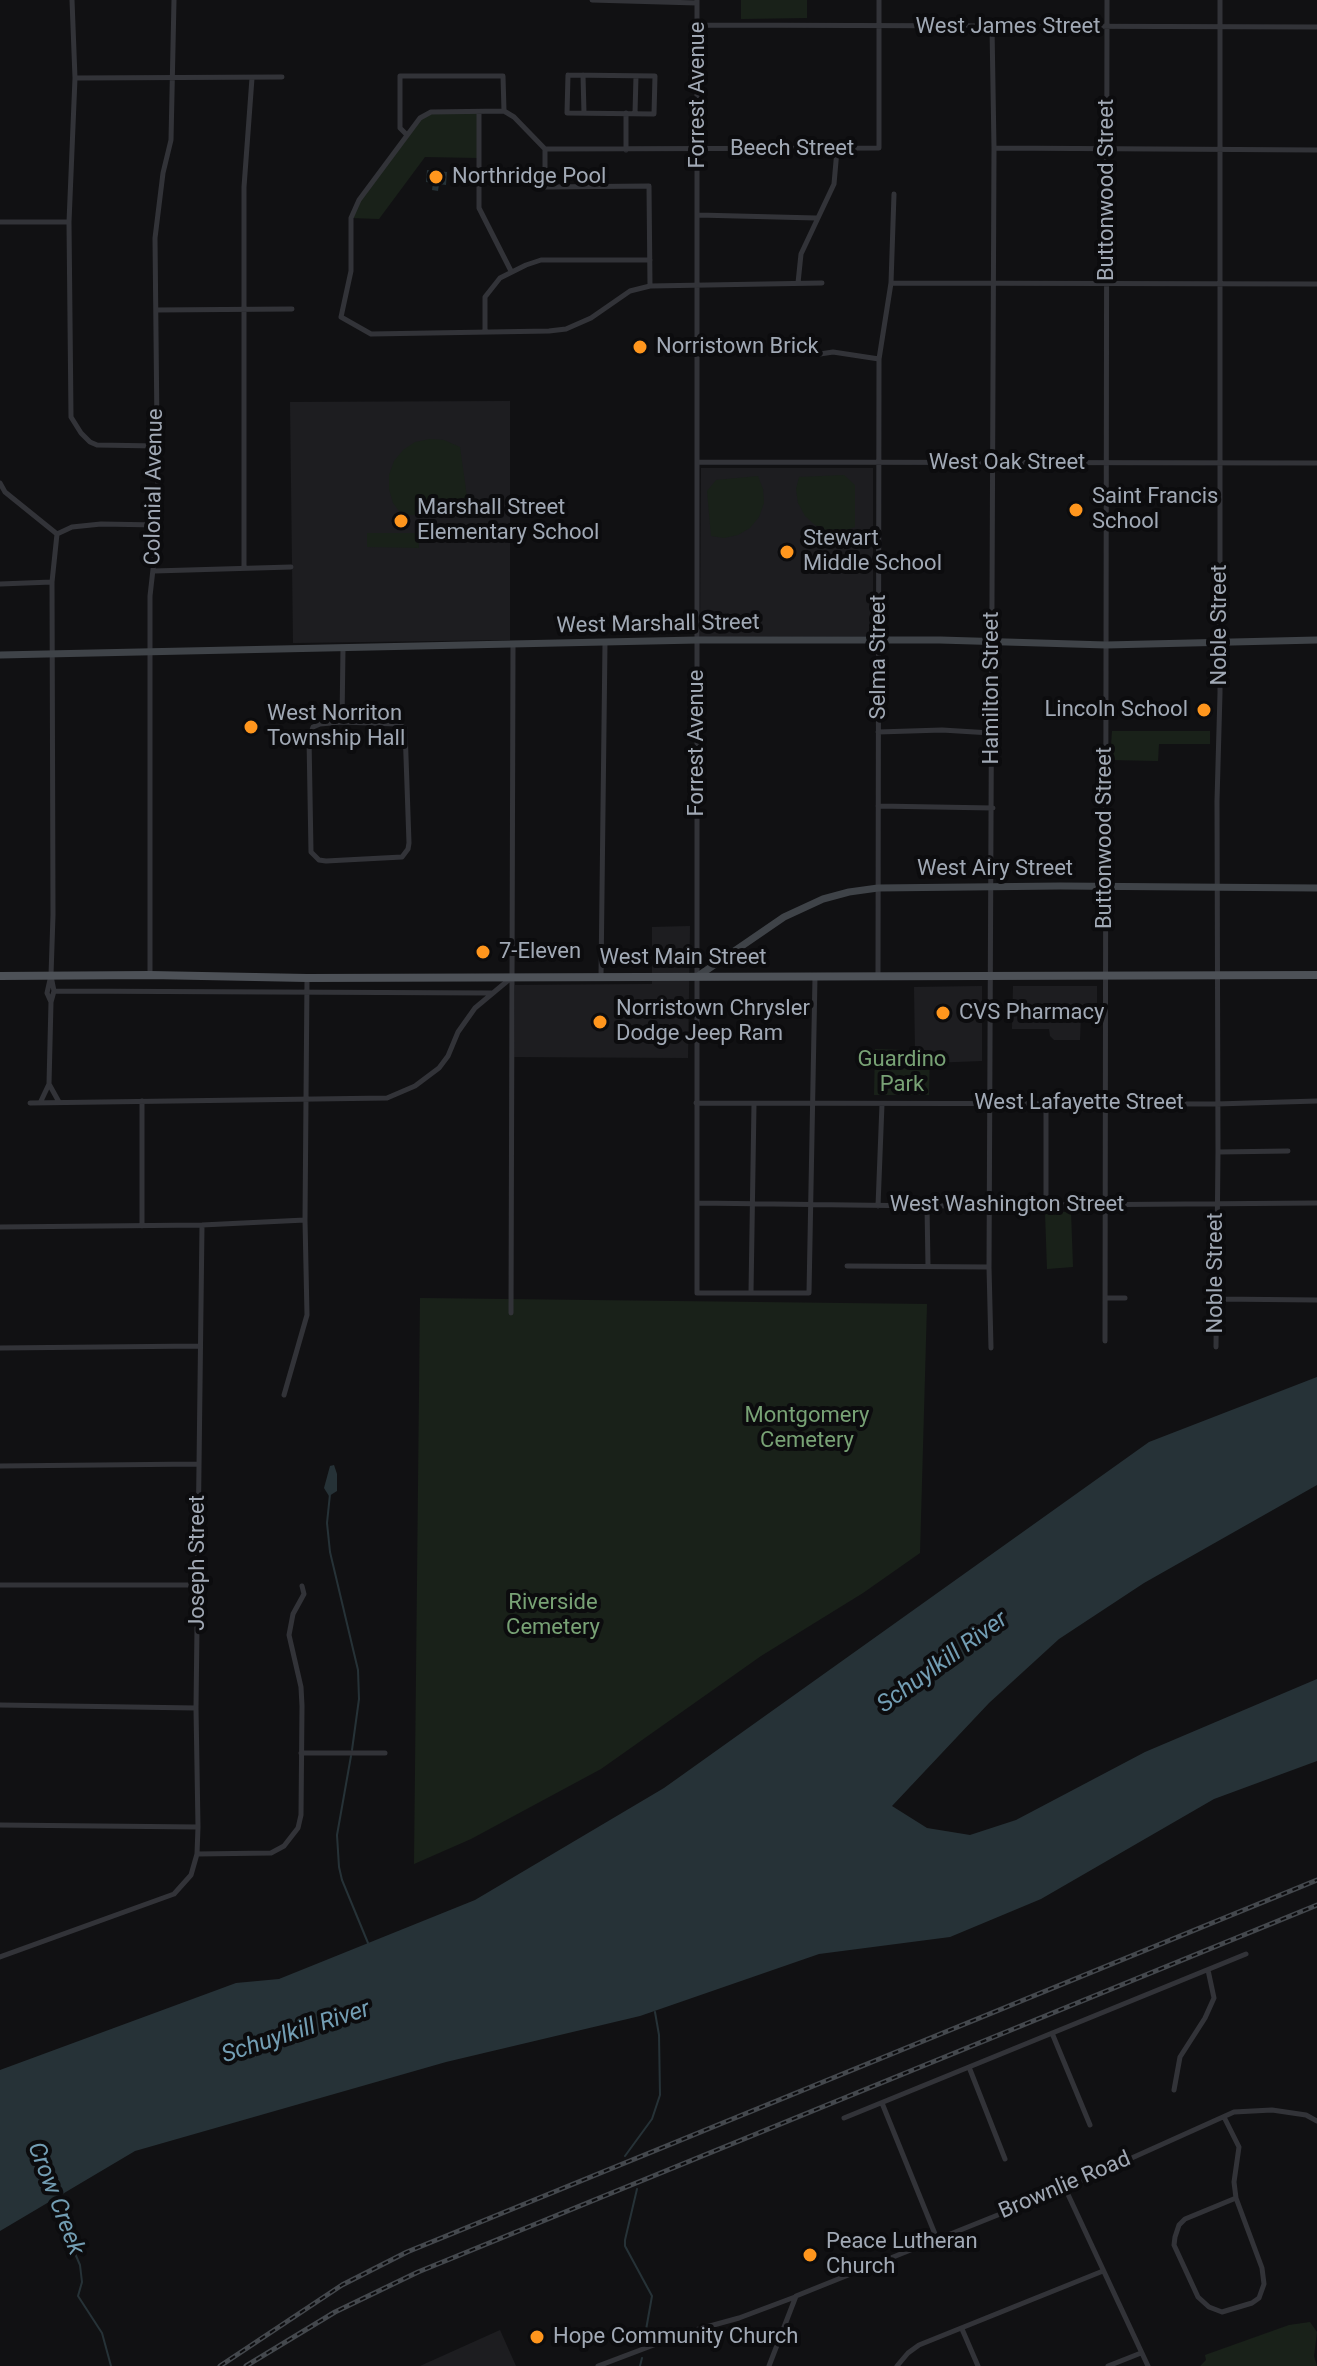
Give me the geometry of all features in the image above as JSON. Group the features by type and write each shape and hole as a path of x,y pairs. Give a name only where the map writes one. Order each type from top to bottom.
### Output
{"main road":[{"name":"West Main Street","path":"0,976 1317,975"}],"street":[{"path":"72,0 75,78 69,222 71,417 90,442 97,445 157,446"},
{"name":"Colonial Avenue","path":"150,975 150,596 158,525 155,238 163,173 171,140 174,0"},
{"path":"592,0 697,2"},
{"path":"879,0 880,26"},
{"name":"Buttonwood Street","path":"1105,1341 1107,0"},
{"name":"Noble Street","path":"1216,1347 1220,0"},
{"name":"Forrest Avenue","path":"697,2 697,1293 751,1292"},
{"name":"West James Street","path":"699,25 1317,27"},
{"name":"Beech Street","path":"545,149 879,148 880,26"},
{"name":"Hamilton Street","path":"991,1348 992,27"},
{"path":"568,75 583,75 655,76 654,114 567,113 568,75"},
{"path":"583,75 584,113"},
{"path":"407,135 400,128 400,76 503,76 504,111"},
{"path":"635,113 636,76"},
{"path":"75,78 282,77"},
{"path":"244,568 244,187 252,78"},
{"path":"650,286 649,186 545,187 545,149 514,117 504,111 431,112 420,118 407,135 359,200 351,218 351,271 341,317 371,334 549,331 566,329 591,318 630,291 650,286 822,283"},
{"path":"479,112 479,208 512,271"},
{"path":"626,113 626,150"},
{"path":"994,148 1317,150"},
{"path":"798,283 801,254 834,184 837,150"},
{"name":"Selma Street","path":"878,977 879,359 891,283 894,194"},
{"path":"698,215 816,218"},
{"path":"0,222 69,222"},
{"path":"485,332 485,297 500,278 512,271 541,260 650,260"},
{"path":"891,283 1317,284"},
{"path":"156,310 292,309"},
{"path":"820,354 833,352 879,359"},
{"name":"West Oak Street","path":"698,462 1317,463"},
{"path":"0,483 3,493 57,534"},
{"path":"57,534 72,527 101,524 158,525"},
{"path":"41,1101 49,1084 51,1002 54,991 51,975 52,582 57,534"},
{"path":"154,571 291,567"},
{"path":"0,584 52,582"},
{"name":"West Marshall Street","path":"0,655 697,640 940,640 1106,645 1317,640"},
{"path":"601,976 605,643"},
{"path":"511,1313 513,645"},
{"path":"342,722 343,648"},
{"path":"342,722 397,724 405,728 409,843 402,857 326,861 319,860 311,852 310,732 320,724 342,722"},
{"path":"878,732 942,730 991,733"},
{"path":"878,806 993,808"},
{"name":"West Airy Street","path":"698,976 794,911 849,892 878,888 990,887 1317,888"},
{"path":"51,975 47,993 51,1002"},
{"path":"30,1103 387,1098 415,1086 439,1068 465,1021 512,977"},
{"path":"754,1104 751,1292 809,1293 815,977"},
{"path":"284,1395 307,1315 307,978"},
{"path":"54,991 492,993"},
{"path":"49,1084 59,1102"},
{"path":"142,1101 142,1226"},
{"name":"West Lafayette Street","path":"696,1103 1216,1104 1317,1101"},
{"path":"1046,1102 1046,1205"},
{"path":"878,1206 882,1104"},
{"path":"1218,1152 1288,1151"},
{"name":"West Washington Street","path":"697,1203 878,1206 1317,1203"},
{"path":"927,1206 928,1266"},
{"path":"0,1227 202,1225 305,1220"},
{"name":"Joseph Street","path":"0,1957 174,1894 191,1875 197,1854 202,1225"},
{"path":"847,1266 989,1267"},
{"path":"1105,1298 1125,1298"},
{"path":"1216,1299 1317,1300"},
{"path":"0,1348 200,1346"},
{"path":"0,1466 198,1464"},
{"path":"0,1585 199,1585"},
{"path":"197,1854 265,1855 289,1842 298,1828 301,1815 301,1687 289,1635 293,1614 302,1598 302,1586"},
{"path":"0,1705 196,1708"},
{"path":"301,1753 385,1753"},
{"path":"0,1825 198,1827"},
{"path":"844,2118 1246,1954"},
{"path":"1174,2090 1180,2057 1214,1998 1208,1970"},
{"path":"1052,2033 1090,2125"},
{"path":"969,2067 1005,2159"},
{"path":"882,2103 937,2239"},
{"name":"Brownlie Road","path":"603,2365 688,2332 739,2318 796,2296 1065,2188 1234,2112 1261,2109 1306,2115 1317,2121"},
{"path":"1224,2117 1239,2147 1234,2182 1236,2198 1262,2268 1264,2284 1259,2298 1249,2305 1222,2312 1209,2307 1198,2297 1174,2245 1179,2225 1185,2219 1236,2198"},
{"path":"1065,2188 1148,2366"},
{"path":"897,2366 919,2345 1103,2271"},
{"path":"769,2366 796,2296"},
{"path":"962,2329 978,2366"},
{"path":"1108,2366 1141,2353"}],"shaded area":[{"name":"Marshall Street Elementary School","path":"510,401 510,640 293,643 290,402"},
{"name":"Stewart Middle School","path":"701,468 873,468 873,636 700,637"},
{"path":"690,926 688,1058 514,1057 515,985 652,984 652,927"},
{"path":"982,986 982,1061 930,1063 930,1051 915,1050 914,987"},
{"path":"1013,986 1097,986 1097,1013 1081,1014 1080,1040 1054,1040 1049,1029 1012,1029"},
{"path":"500,2330 516,2366 420,2366"}],"green space":[{"path":"741,0 807,0 807,18 741,19"},
{"path":"431,112 479,112 478,158 425,157 379,219 351,218 359,200 420,118"},
{"path":"444,440 460,447 469,511 466,515 402,515 393,503 389,475 394,461 415,442"},
{"path":"844,475 855,485 855,527 842,532 828,531 805,516 798,503 796,489 799,477"},
{"path":"758,476 764,503 759,517 750,528 738,535 724,538 711,536 707,491 716,480"},
{"path":"367,533 418,533 419,548 367,547"},
{"path":"1112,731 1210,731 1210,744 1159,744 1158,761 1110,760"},
{"name":"Guardino Park","path":"875,1049 930,1051 929,1095 874,1095"},
{"path":"1045,1212 1071,1212 1073,1267 1047,1269"},
{"name":"Riverside Cemetery","path":"420,1298 927,1304 920,1553 863,1593 761,1656 601,1769 471,1839 414,1864"},
{"path":"1310,2322 1317,2332 1314,2356 1317,2366 1200,2366 1206,2360 1205,2355 1289,2325"}],"water":[{"name":"Northridge Pool","path":"427,170 447,172 446,185 439,184 438,191 432,190 433,183 426,182"},
{"name":"Schuylkill River","path":"1317,1377 1317,1485 1144,1583 1059,1639 989,1703 892,1806 927,1828 970,1835 1016,1820 1145,1752 1317,1679 1317,1761 1214,1799 1041,1899 950,1937 819,1954 640,2016 446,2062 135,2151 0,2231 0,2070 236,1983 279,1979 475,1900 664,1788 1149,1442"},
{"path":"334,1465 337,1491 329,1496 324,1488 330,1466"}],"waterway":[{"path":"330,1494 327,1523 330,1552 358,1670 359,1699 352,1750"},
{"path":"351,1756 337,1835 339,1867 368,1943"},
{"path":"625,2156 652,2119 660,2095 659,2035 655,2012"},
{"path":"637,2189 625,2246 652,2296 644,2341"},
{"name":"Crow Creek","path":"51,2198 80,2265 82,2282 78,2296 102,2333 111,2366"},
{"path":"640,2366 642,2358"}],"railway":[{"path":"220,2366 342,2285 407,2252 1317,1880"},
{"path":"246,2366 335,2312 418,2272 1317,1905"}],"place":[{"name":"Northridge Pool","path":"436,177"},
{"name":"Norristown Brick","path":"640,347"},
{"name":"Saint Francis School","path":"1076,510"},
{"name":"Marshall Street Elementary School","path":"401,521"},
{"name":"Stewart Middle School","path":"787,552"},
{"name":"Lincoln School","path":"1204,710"},
{"name":"West Norriton Township Hall","path":"251,727"},
{"name":"7-Eleven","path":"483,952"},
{"name":"CVS Pharmacy","path":"943,1013"},
{"name":"Norristown Chrysler Dodge Jeep Ram","path":"600,1022"},
{"name":"Peace Lutheran Church","path":"810,2255"},
{"name":"Hope Community Church","path":"537,2337"}],"park label":[{"name":"Montgomery Cemetery","path":"807,1428"}]}
